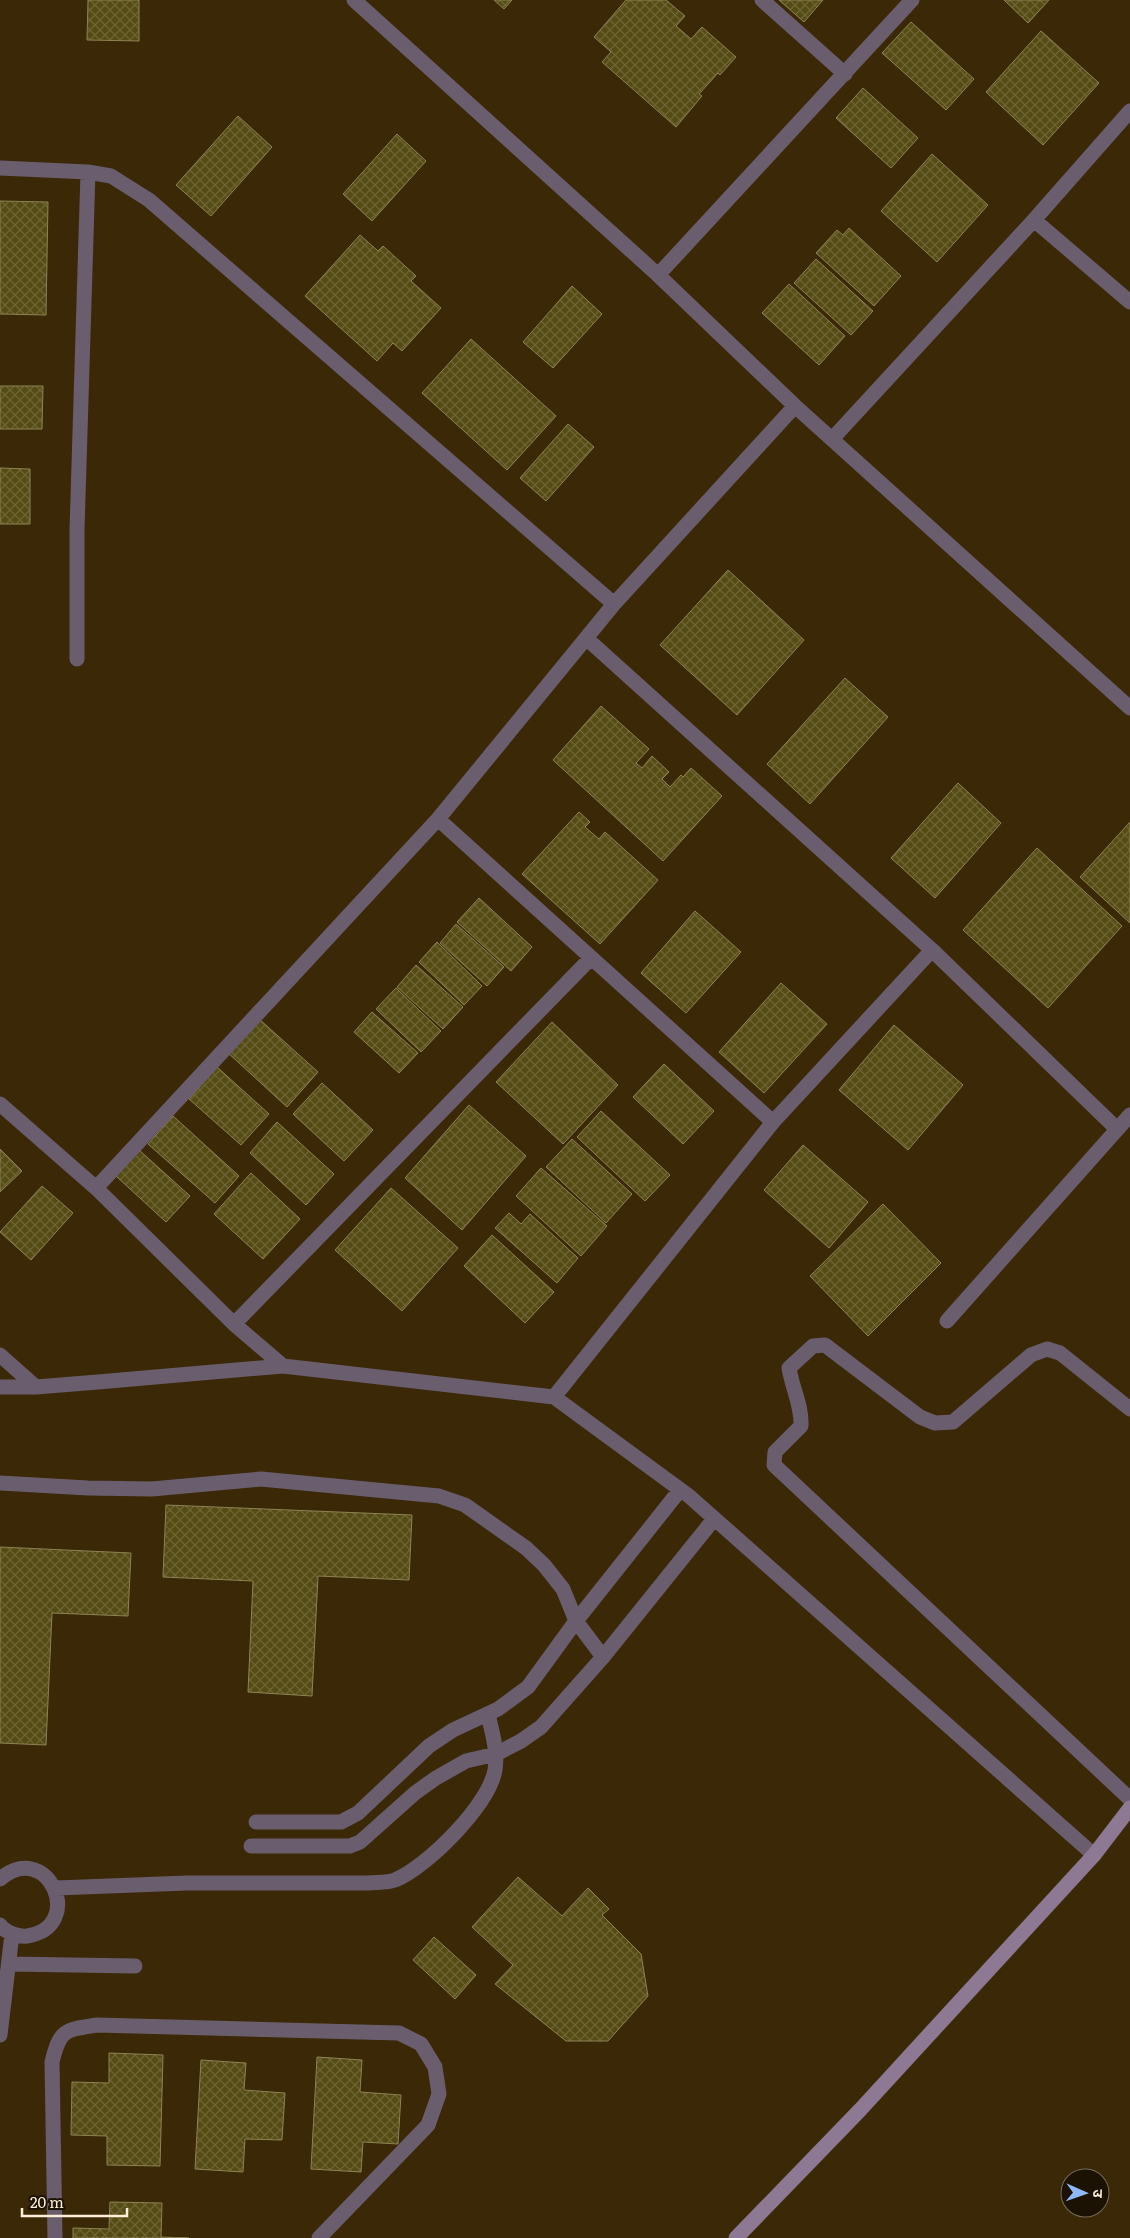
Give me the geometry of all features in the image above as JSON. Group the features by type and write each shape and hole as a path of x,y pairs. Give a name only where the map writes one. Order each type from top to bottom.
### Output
{"street":[{"path":"354,0 658,275 795,406 833,438 1130,708"},
{"path":"762,0 844,74"},
{"path":"658,275 912,0"},
{"path":"833,438 1034,220 1130,111"},
{"path":"0,168 88,172 111,176 149,200 614,604"},
{"path":"77,659 77,530 88,172"},
{"path":"1034,220 1130,302"},
{"path":"96,1188 438,819 614,604 795,406"},
{"path":"586,638 932,950 1117,1129"},
{"path":"438,819 773,1122"},
{"path":"554,1397 773,1122 932,950"},
{"path":"234,1324 591,958"},
{"path":"0,1104 96,1188 234,1324 283,1366"},
{"path":"947,1321 1130,1115"},
{"path":"1130,1409 1060,1353 1047,1349 1031,1355 952,1422 936,1423 920,1417 825,1345 813,1346 789,1368 791,1383 802,1411 801,1426 775,1452 774,1465 1130,1799"},
{"path":"0,1355 36,1387"},
{"path":"0,1387 36,1387 283,1366 554,1397 680,1490 1094,1855"},
{"path":"0,1483 88,1488 152,1489 261,1479 438,1496 464,1505 526,1548 544,1564 563,1589 576,1621 603,1657"},
{"path":"256,1822 340,1822 347,1820 358,1813 429,1746 453,1730 488,1714 514,1699 528,1687 576,1621 680,1490"},
{"path":"251,1846 350,1846 360,1842 415,1793 436,1778 466,1762 496,1754 541,1727 603,1657 714,1519"},
{"path":"56,1888 187,1883 368,1883 393,1880 413,1870 429,1858 476,1809 492,1782 496,1754 488,1714"},
{"path":"736,2238 860,2110 1094,1855 1130,1808"},
{"path":"0,1879 9,1872 20,1868 41,1872 56,1888 59,1899 58,1911 53,1921 35,1935 24,1936 6,1929 9,1964 0,2035"},
{"path":"9,1964 135,1966"},
{"path":"55,2238 52,2062 57,2040 69,2030 97,2025 399,2033 420,2044 435,2067 439,2094 428,2125 318,2238"}],"building":[{"path":"88,0 139,0 139,41 87,40"},
{"path":"494,0 512,0 504,9"},
{"path":"626,0 666,0 685,16 676,26 691,39 702,27 736,57 699,94 702,96 676,127 602,62 611,52 594,37"},
{"path":"779,0 823,0 804,22"},
{"path":"1004,0 1049,0 1028,23"},
{"path":"911,22 974,79 946,110 882,53"},
{"path":"1041,31 1099,83 1043,145 986,92"},
{"path":"863,88 918,138 891,168 836,118"},
{"path":"238,116 272,147 211,216 176,185"},
{"path":"397,134 426,161 372,221 343,194"},
{"path":"932,154 988,205 937,262 881,211"},
{"path":"0,201 48,202 46,315 0,314"},
{"path":"849,228 901,276 874,306 816,253 837,230 843,235"},
{"path":"360,235 378,251 383,246 416,276 411,281 441,308 402,351 393,343 377,361 305,296"},
{"path":"816,259 873,311 851,335 794,283"},
{"path":"789,284 845,336 819,365 762,313"},
{"path":"572,286 602,314 553,368 523,342"},
{"path":"471,339 556,416 507,470 422,393"},
{"path":"0,386 43,386 42,429 0,429"},
{"path":"568,424 594,447 546,501 520,478"},
{"path":"0,468 30,469 30,524 0,524"},
{"path":"728,570 804,640 737,715 660,645"},
{"path":"845,678 888,717 810,804 767,764"},
{"path":"601,706 649,749 636,763 642,768 652,756 669,772 662,779 670,787 681,775 683,777 691,768 722,796 663,861 553,760"},
{"path":"958,783 1001,823 935,898 891,858"},
{"path":"579,812 590,822 585,827 599,839 605,832 658,880 600,944 522,874"},
{"path":"1130,822 1130,923 1080,877"},
{"path":"1037,848 1122,926 1048,1008 963,930"},
{"path":"479,898 532,947 511,971 457,922"},
{"path":"695,911 741,952 686,1013 641,973"},
{"path":"456,924 504,967 487,986 440,943"},
{"path":"437,942 482,986 464,1005 419,962"},
{"path":"416,965 463,1007 443,1029 397,987"},
{"path":"781,983 827,1024 764,1093 719,1052"},
{"path":"396,988 441,1031 421,1052 376,1009"},
{"path":"372,1012 418,1053 399,1073 354,1032"},
{"path":"258,1018 318,1072 287,1107 227,1052"},
{"path":"552,1022 618,1085 563,1144 496,1082"},
{"path":"894,1025 963,1085 908,1150 839,1090"},
{"path":"664,1064 714,1111 683,1144 633,1097"},
{"path":"217,1067 269,1114 241,1145 189,1099"},
{"path":"322,1083 373,1130 344,1161 293,1114"},
{"path":"469,1105 526,1156 462,1230 405,1178"},
{"path":"601,1111 670,1175 645,1201 577,1137"},
{"path":"173,1116 239,1176 215,1203 148,1144"},
{"path":"277,1122 334,1174 306,1205 250,1153"},
{"path":"572,1139 632,1194 606,1223 546,1167"},
{"path":"803,1145 868,1202 829,1248 764,1190"},
{"path":"0,1149 22,1171 0,1192"},
{"path":"139,1150 190,1196 166,1222 116,1176"},
{"path":"541,1168 607,1226 581,1256 516,1196"},
{"path":"251,1173 300,1219 263,1259 214,1214"},
{"path":"42,1186 73,1213 31,1260 0,1232"},
{"path":"391,1188 458,1248 402,1311 335,1250"},
{"path":"883,1204 941,1263 868,1336 810,1276"},
{"path":"509,1213 521,1224 530,1214 578,1258 557,1283 495,1228"},
{"path":"492,1235 554,1292 525,1323 464,1266"},
{"path":"166,1505 412,1515 409,1580 318,1576 312,1696 248,1692 253,1581 163,1577"},
{"path":"0,1547 131,1553 128,1616 52,1613 46,1745 0,1743"},
{"path":"518,1877 562,1916 588,1888 609,1909 602,1915 641,1954 648,1996 608,2041 566,2041 495,1984 513,1965 472,1927"},
{"path":"434,1937 476,1975 455,1999 413,1960"},
{"path":"109,2053 163,2055 160,2166 107,2165 107,2136 71,2135 72,2082 109,2083"},
{"path":"317,2057 362,2060 360,2092 401,2095 398,2144 363,2142 361,2172 311,2169"},
{"path":"201,2060 246,2063 244,2090 285,2093 282,2140 245,2139 243,2172 195,2169"},
{"path":"110,2202 162,2203 161,2237 189,2238 73,2238 73,2228 109,2229"}]}
